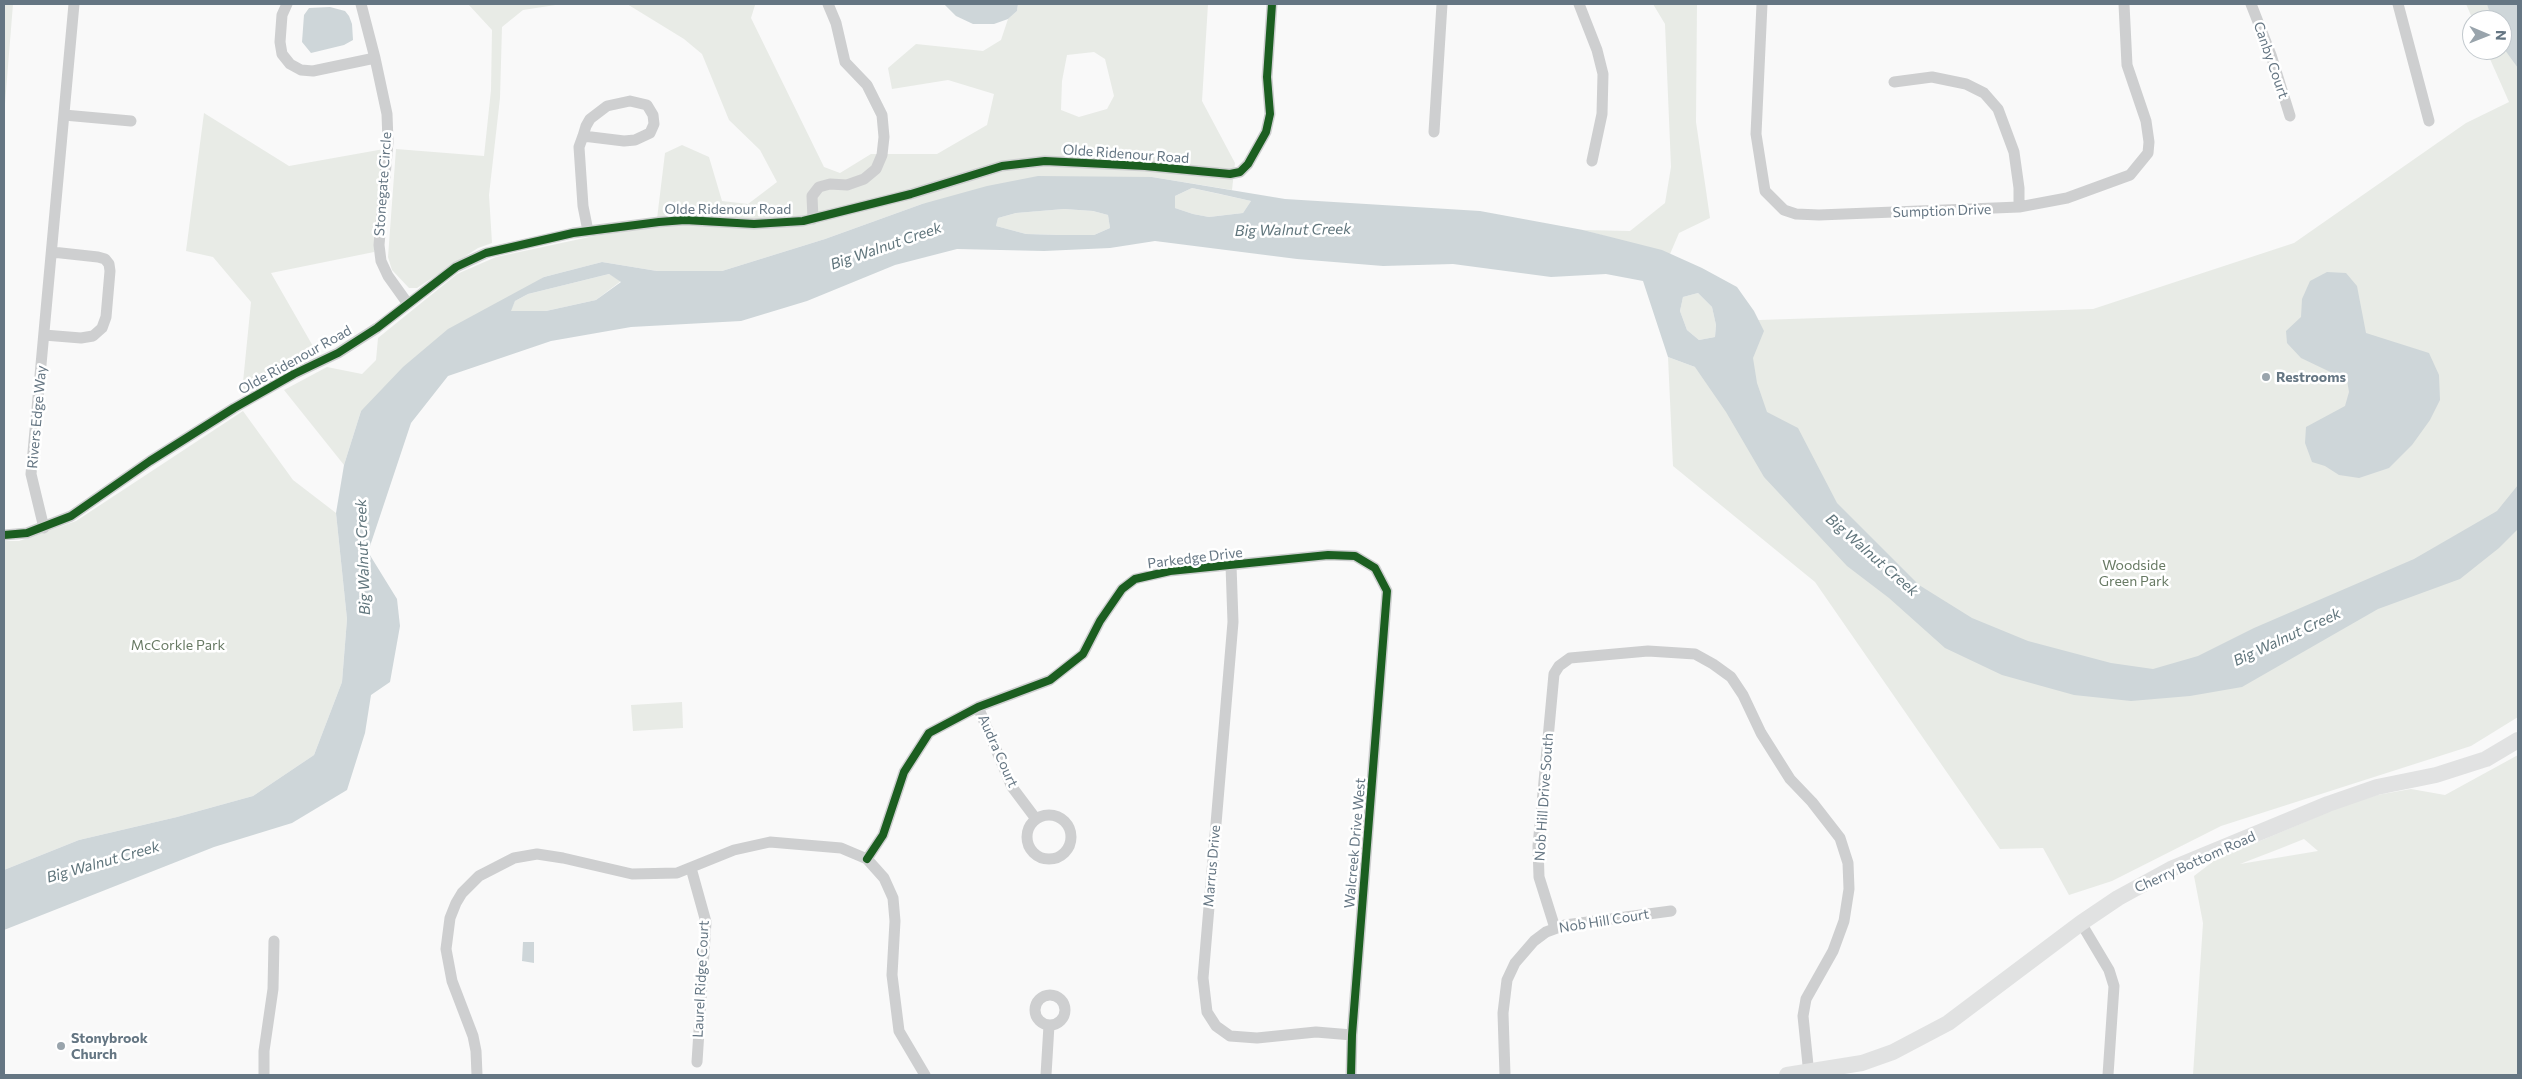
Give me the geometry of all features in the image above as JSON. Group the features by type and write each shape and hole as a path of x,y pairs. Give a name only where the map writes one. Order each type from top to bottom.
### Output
{"main road":[{"name":"Cherry Bottom Road","path":"1787,1075 1808,1074 1862,1063 1886,1055 1948,1024 2081,923 2118,898 2171,869 2328,804 2377,787 2436,775 2486,759 2517,744"}],"street":[{"name":"Rivers Edge Way","path":"44,528 31,474 74,4"},
{"path":"287,4 282,15 280,42 282,54 290,64 301,70 313,71 375,58"},
{"name":"Stonegate Circle","path":"361,4 387,114 388,142 379,245 381,261 388,276 408,304"},
{"path":"813,219 812,196 819,187 830,184 847,185 864,179 876,169 882,155 884,137 882,114 867,85 845,62 836,23 828,4"},
{"name":"Olde Ridenour Road","path":"4,535 28,533 71,516 150,461 258,393 338,353 408,304 456,267 486,252 588,231 685,220 754,224 813,219 912,194 1002,166 1045,161 1145,166 1230,174 1240,172 1248,164 1266,132 1270,114 1267,76 1272,4"},
{"path":"1434,132 1442,4"},
{"path":"1579,4 1597,50 1603,74 1602,114 1592,161"},
{"name":"Sumption Drive","path":"1762,4 1756,134 1765,191 1784,210 1796,214 1818,215 2019,207 2067,198 2130,175 2148,153 2149,142 2146,121 2131,84 2127,65 2124,4"},
{"name":"Canby Court","path":"2251,4 2290,116"},
{"path":"2398,4 2430,121"},
{"path":"1894,82 1932,77 1966,84 1984,93 1998,109 2014,152 2019,188 2019,207"},
{"path":"583,136 635,140 650,133 654,124 653,115 647,105 630,102 615,104 601,109 590,119 583,136 579,147 583,206 588,231"},
{"path":"64,115 130,121"},
{"path":"44,335 81,338 93,336 102,328 106,317 110,272 109,264 105,259 52,252"},
{"name":"Parkedge Drive","path":"867,859 882,835 904,772 928,733 978,707 1050,680 1083,654 1100,621 1122,589 1135,579 1170,571 1328,555 1355,556 1375,568 1387,591 1387,613"},
{"name":"Marrus Drive","path":"1231,565 1233,622 1203,978 1207,1012 1216,1026 1230,1036 1257,1038 1316,1032 1352,1035"},
{"name":"Walcreek Drive West","path":"1351,1075 1352,1035 1387,613"},
{"name":"Nob Hill Drive South","path":"1555,928 1540,877 1538,846 1554,674 1559,666 1570,658 1648,651 1695,654 1730,677 1743,695 1761,732 1790,779 1812,802 1840,838 1848,863 1849,889 1844,921 1833,951 1806,999 1803,1016 1808,1074"},
{"name":"Audra Court","path":"978,707 1012,788 1036,819"},
{"path":"477,1075 473,1036 452,981 446,949 450,918 462,892 469,884 500,863 526,855 564,858 632,874 677,873 734,850 770,842 840,848 867,859 884,878 894,898 895,921 892,975 899,1030 925,1075"},
{"name":"Laurel Ridge Court","path":"691,868 706,922 697,1062"},
{"name":"Nob Hill Court","path":"1505,1075 1503,1013 1507,980 1524,950 1534,941 1555,928 1671,911"},
{"path":"2081,923 2109,970 2114,986 2108,1075"},
{"path":"264,1075 264,1051 273,989 274,940"},
{"path":"1046,1075 1049,1025"}],"green space":[{"path":"4,4 13,4 4,116"},
{"path":"468,4 562,4 523,10 502,27 500,98 489,195 492,243 478,248 417,288 409,288 392,270 388,257 396,149 484,156 491,90 492,30"},
{"path":"627,4 772,4 755,5 751,18 824,167 840,173 871,154 937,154 987,125 994,94 948,80 892,89 888,68 916,44 983,51 1001,40 1008,19 1017,11 1018,4 1208,4 1202,101 1235,163 1232,190 1152,177 922,204 825,239 722,271 657,271 602,262 544,277 361,411 344,465 284,390 327,367 362,374 376,360 378,338 457,274 496,257 594,236 656,227 665,153 682,145 709,157 722,201 748,204 777,182 760,150 729,120 702,54 684,39","holes":["1094,52 1105,59 1114,96 1107,109 1079,117 1061,110 1062,81 1067,55"]},
{"path":"1653,4 1697,4 1696,122 1710,218 1679,233 1670,254 1583,230 1630,231 1665,203 1671,167 1665,24"},
{"name":"Woodside Green Park","path":"2466,4 2518,4 2518,717 2471,746 2221,826 2112,881 2069,895 2043,848 2000,849 1815,582 1673,466 1668,357 1695,367 1729,321 2093,309 2294,243 2466,123 2509,102 2490,60 2512,60 2512,10 2469,10"},
{"path":"204,113 289,166 384,149 374,252 271,273 318,355 242,392 251,302 213,257 186,251"},
{"path":"1192,188 1251,201 1243,213 1209,217 1175,208 1175,196"},
{"path":"1064,209 1093,211 1108,215 1110,228 1094,235 1058,235 1026,234 996,226 998,218 1016,213"},
{"path":"609,274 621,281 596,300 546,311 510,311 515,301 528,294"},
{"path":"1698,293 1712,307 1716,325 1715,337 1699,340 1687,330 1680,311 1683,297"},
{"name":"McCorkle Park","path":"243,411 293,480 336,513 347,619 342,682 314,755 253,796 177,817 79,840 4,870 4,541 19,541 76,521"},
{"path":"682,702 683,728 633,731 631,705"},
{"path":"2518,755 2518,1075 2193,1075 2203,923 2194,876 2215,860 2340,807 2377,795 2411,789 2445,795","holes":["2304,839 2318,851 2240,864"]}],"water":[{"path":"944,4 1018,4 1017,11 1008,19 994,24 973,24 956,16"},
{"path":"2487,4 2518,4 2518,68 2512,60 2512,10 2489,10"},
{"path":"330,7 345,11 349,16 352,24 353,40 344,45 311,53 302,42 304,15 309,8"},
{"name":"Big Walnut Creek","path":"1038,176 1152,177 1285,199 1480,211 1583,230 1662,250 1702,268 1737,287 1754,311 1764,331 1753,358 1757,383 1767,412 1798,428 1837,503 1919,585 1972,618 2028,641 2111,663 2153,669 2198,656 2254,628 2414,559 2497,511 2518,485 2518,529 2499,548 2460,579 2378,609 2242,687 2190,696 2131,701 2074,695 2002,675 1945,648 1889,598 1847,566 1764,477 1726,412 1695,367 1668,357 1643,281 1606,274 1551,277 1453,264 1383,266 1297,259 1155,241 1110,248 1044,251 957,249 895,265 807,301 741,321 631,327 551,341 448,376 411,423 368,552 397,599 400,626 390,682 371,695 365,733 347,790 292,823 214,847 4,930 4,870 79,840 177,817 253,796 314,755 342,682 347,619 336,513 344,465 361,411 403,367 448,329 544,277 602,262 657,271 722,271 825,239 922,204 987,186","holes":["1192,188 1251,201 1243,213 1209,217 1175,208 1175,196","1064,209 1093,211 1108,215 1110,228 1094,235 1058,235 1026,234 996,226 998,218 1016,213","609,274 621,282 596,300 546,311 511,311 515,301 528,294","1698,293 1712,307 1716,325 1715,337 1699,340 1687,330 1680,311 1683,297"]},
{"path":"2327,272 2346,273 2357,286 2366,333 2429,353 2439,375 2440,400 2430,420 2412,445 2389,468 2359,478 2339,475 2325,466 2312,462 2305,443 2306,427 2345,406 2349,392 2347,380 2301,358 2287,343 2286,331 2301,317 2302,299 2310,281"},
{"path":"523,942 534,942 534,963 522,961"}],"cycle path":[{"path":"4,535 27,533 71,516 150,461 234,408 294,374 338,353 377,328 456,267 486,253 573,233 659,222 685,220 754,224 803,221 911,194 1002,166 1045,161 1145,166 1230,174 1240,172 1248,164 1266,132 1270,114 1267,77 1272,4"},
{"path":"867,859 883,835 904,772 929,733 978,707 1050,680 1083,654 1100,621 1122,589 1135,579 1170,571 1328,555 1355,556 1375,568 1387,591 1352,1035 1351,1075"}],"place":[{"name":"Restrooms","path":"2266,377"},
{"name":"Stonybrook Church","path":"61,1046"}]}
